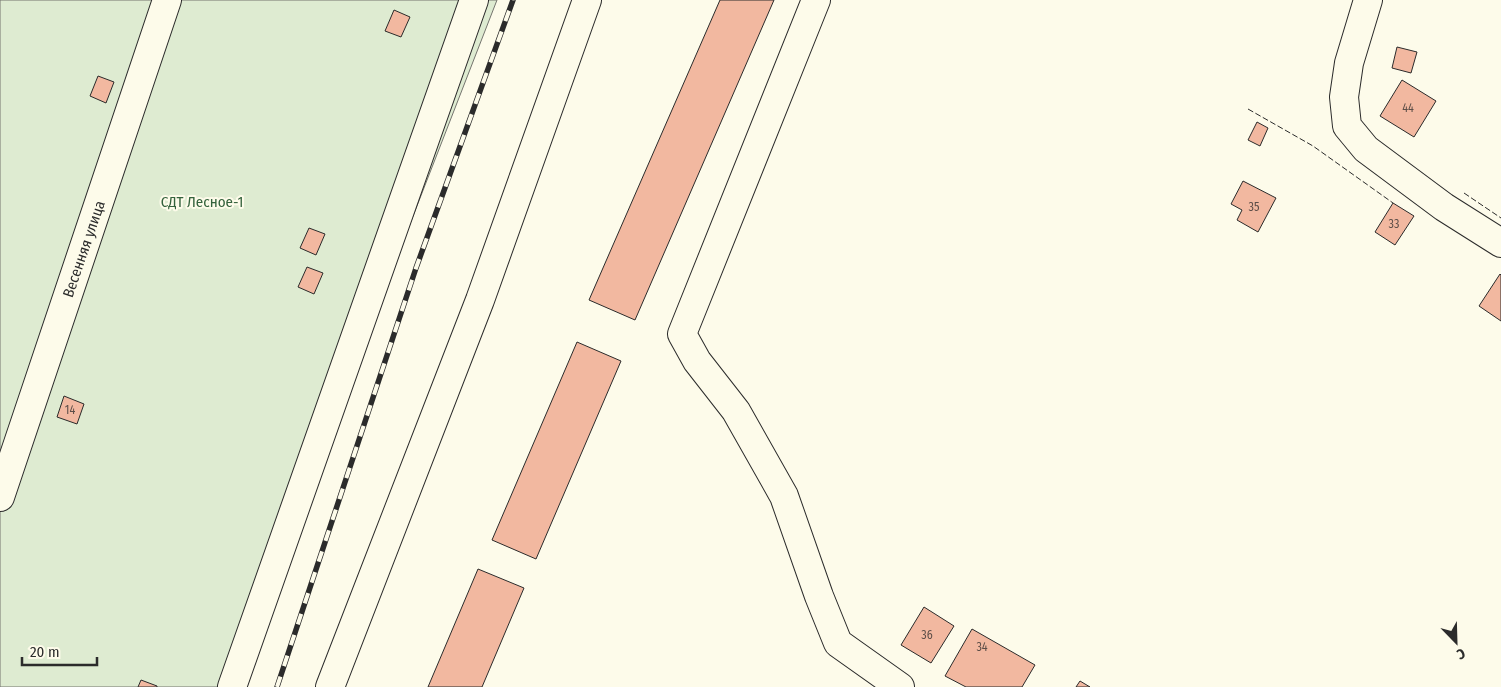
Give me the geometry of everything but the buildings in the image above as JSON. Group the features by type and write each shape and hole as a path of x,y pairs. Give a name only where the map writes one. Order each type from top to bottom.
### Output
{"street":[{"name":"Весенняя улица","path":"0,497 167,0"},
{"path":"232,687 474,0"},
{"path":"330,687 480,300 587,0"},
{"path":"816,0 682,334 698,361 736,411 784,496 819,596 838,643 900,687"},
{"path":"1368,0 1349,63 1344,97 1347,126 1366,149 1444,207 1501,243"}],"green space":[{"name":"СДТ Лесное-1","path":"0,0 497,0 230,687 0,687"}],"railway":[{"path":"277,687 416,268 513,0"}],"fence":[{"path":"1248,109 1313,146 1393,203"},
{"path":"1464,193 1501,218"}]}
